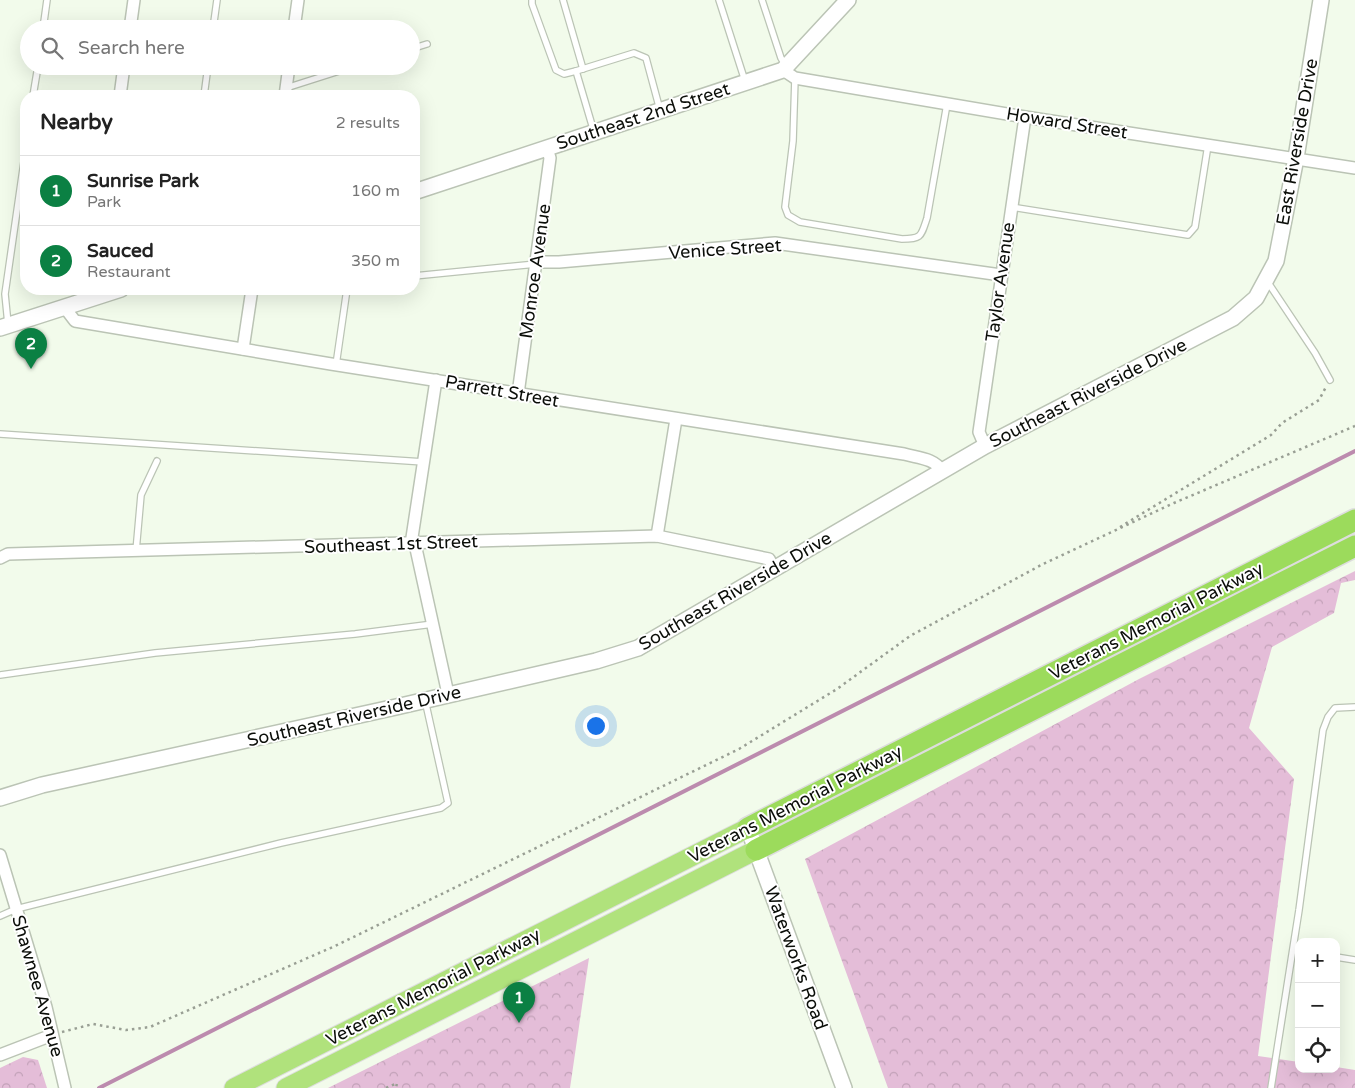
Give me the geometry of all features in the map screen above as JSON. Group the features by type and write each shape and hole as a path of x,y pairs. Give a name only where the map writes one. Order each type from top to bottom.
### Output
{"highway":[{"name":"Veterans Memorial Parkway","path":"234,1088 1355,520"},
{"name":"Veterans Memorial Parkway","path":"286,1088 1355,546"}],"street":[{"path":"131,20 134,0"},
{"path":"295,20 298,0"},
{"name":"Southeast 2nd Street","path":"420,190 745,82 788,71 848,0"},
{"name":"East Riverside Drive","path":"1267,281 1276,260 1296,158 1320,0"},
{"name":"Howard Street","path":"788,71 947,104 1355,168"},
{"path":"121,90 123,75"},
{"path":"285,90 288,75"},
{"name":"Taylor Avenue","path":"985,446 979,432 1025,117"},
{"name":"Monroe Avenue","path":"518,394 550,158 547,148"},
{"name":"Venice Street","path":"536,263 775,243 1001,275"},
{"name":"Southeast Riverside Drive","path":"0,798 42,785 622,654 650,642 985,446 1214,329 1245,309 1256,298 1267,281"},
{"path":"4,327 65,308 92,295"},
{"path":"243,349 251,295"},
{"name":"Parrett Street","path":"65,308 75,320 336,365 904,454 938,464 942,471"},
{"path":"436,380 413,544 448,694"},
{"path":"657,536 676,419"},
{"name":"Southeast 1st Street","path":"0,558 8,554 657,536 769,559 774,569"},
{"name":"Waterworks Road","path":"748,828 844,1088"},
{"name":"Shawnee Avenue","path":"0,856 52,1035 65,1088"},
{"path":"0,1055 52,1035"}],"lane":[{"path":"44,20 47,0"},
{"path":"214,20 217,0"},
{"path":"532,0 556,70 564,74 634,53 640,54 646,58 660,110"},
{"path":"563,0 594,132"},
{"path":"719,0 745,82"},
{"path":"762,0 781,58 788,71 793,141 785,206 788,215 793,220 902,239 917,239 922,235 927,218 947,104"},
{"path":"420,46 427,44"},
{"path":"34,90 36,75"},
{"path":"205,90 207,75"},
{"path":"290,90 331,75"},
{"path":"1012,207 1188,236 1195,227 1208,144"},
{"path":"4,327 6,294 20,192"},
{"path":"420,275 536,263"},
{"path":"1267,281 1315,353 1330,380"},
{"path":"336,365 346,295"},
{"path":"0,434 424,462"},
{"path":"136,551 141,495 157,461"},
{"path":"0,675 155,653 355,634 433,624"},
{"path":"0,916 16,908 281,843 441,808 448,803 425,700"},
{"path":"1298,938 1322,730 1335,708 1355,707"},
{"path":"1271,1088 1295,956"},
{"path":"1340,958 1355,960"}],"path":[{"path":"1108,534 1271,435 1282,423 1319,400 1330,380"},
{"path":"52,1035 93,1024 126,1030 150,1027 352,938 739,749 837,689 910,636 1043,564 1355,426"},
{"path":"386,1088 397,1083 396,1088"}],"green space":[{"path":"1355,571 1355,580 1341,583 1334,613 1272,647 1249,728 1294,779 1258,1056 1295,1061 1295,1073 1340,1073 1340,1068 1355,1070 1355,1088 888,1088 805,859 1139,679"},
{"path":"589,958 570,1088 328,1088"},
{"path":"23,1057 38,1060 47,1088 0,1088 0,1068"}],"waterway":[{"path":"99,1088 1355,451"}],"place":[{"name":"Sauced","path":"31,369"},
{"name":"Sunrise Park","path":"519,1023"}]}
